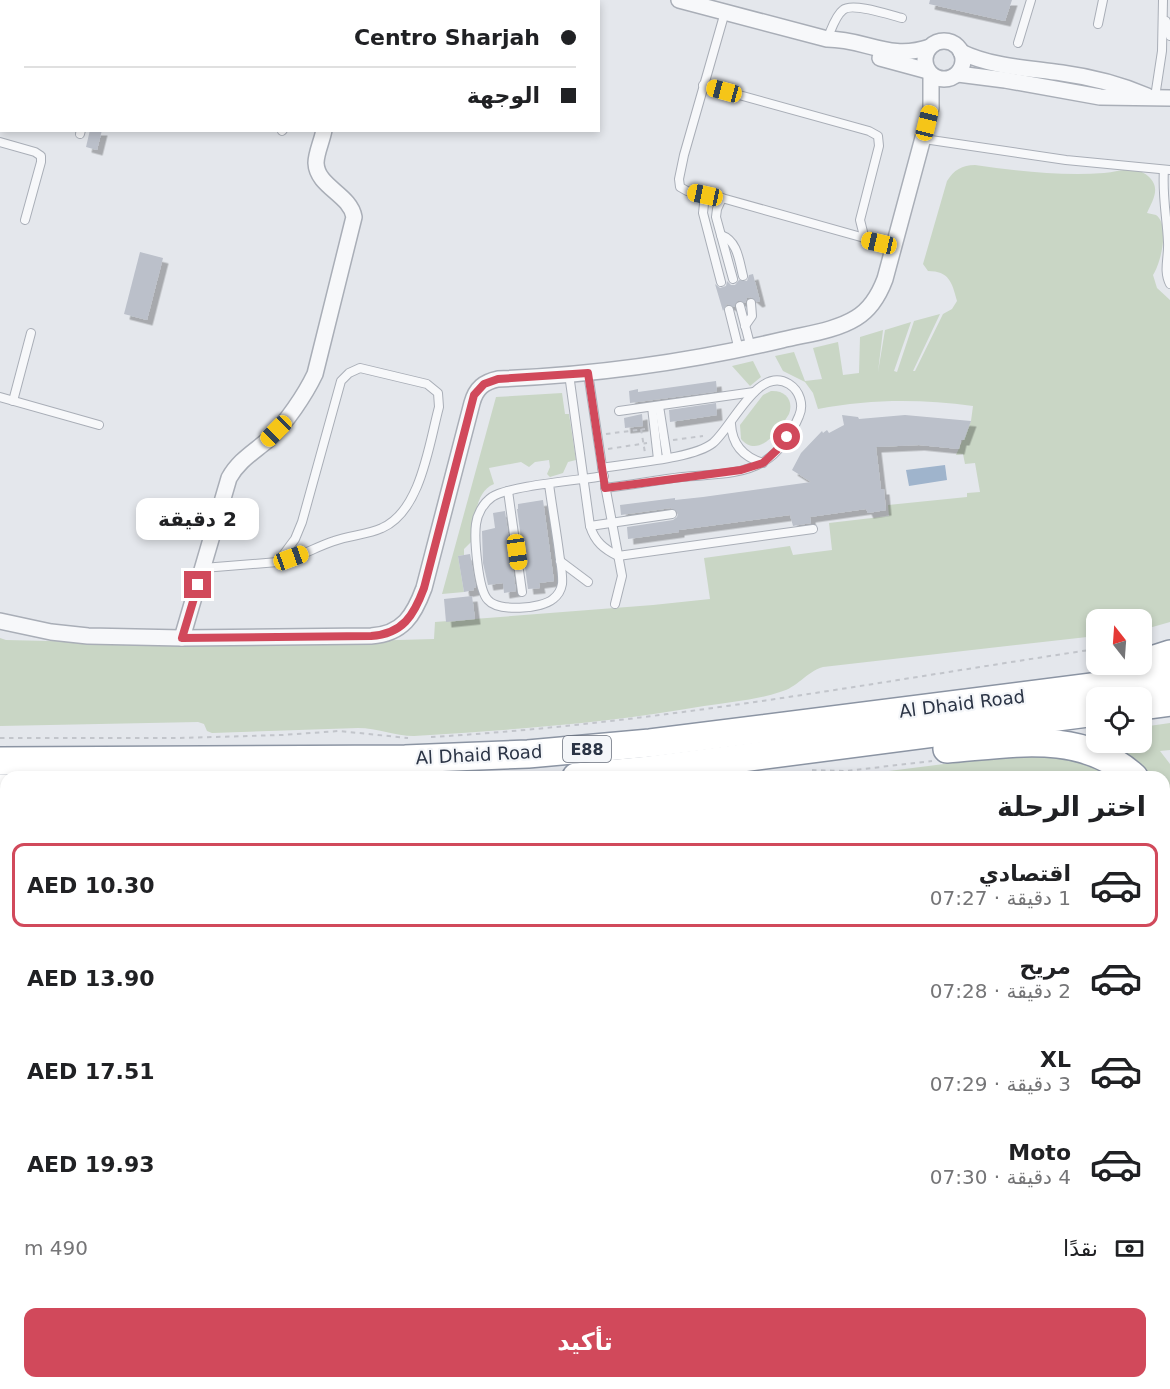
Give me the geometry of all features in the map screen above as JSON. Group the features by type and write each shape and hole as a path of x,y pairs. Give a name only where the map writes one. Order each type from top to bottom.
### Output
{"highway":[{"path":"1152,660 1170,654"},
{"path":"930,709 958,692 981,686 1086,671"},
{"name":"Al Dhaid Road","path":"0,761 405,759 518,754 650,743 1170,677"},
{"path":"1152,705 1170,702"},
{"name":"Al Dhaid Road","path":"639,771 1086,713"},
{"path":"838,746 891,751 1017,742 1054,742 1072,745 1102,756 1125,771"}],"street":[{"path":"679,0 827,39 901,53 930,47 939,42 950,42 961,52 994,63 1084,76 1158,97"},
{"path":"827,39 846,50 929,73 941,80 954,76 1005,80 1100,97 1133,99 1158,97"},
{"path":"0,621 51,632 88,636 182,638 371,636 391,633 400,628 414,610 424,588 471,403 478,389 484,384 498,379 588,373 674,362 745,349 843,324 860,315 874,302 881,291 931,108 929,73 924,61 930,47"},
{"path":"931,108 963,66 961,52"},
{"path":"182,638 226,488 234,469 240,461 276,431 305,392 315,374 354,217 348,203 321,178 317,169 316,159 323,132"}],"lane":[{"path":"1018,43 1031,0"},
{"path":"1098,24 1103,0"},
{"path":"1158,97 1163,0"},
{"path":"827,39 841,11 845,8 857,7 902,18"},
{"path":"725,12 684,155 679,179 680,187 687,191 722,198 893,246"},
{"path":"1164,14 1170,36"},
{"path":"703,85 874,132 880,141 860,220 865,240"},
{"path":"924,139 1066,160 1167,170 1163,197 1168,245 1166,272 1170,284"},
{"path":"0,142 35,152 41,156 25,220"},
{"path":"705,195 703,213 721,282"},
{"path":"722,198 716,213 733,279"},
{"path":"845,234 860,220"},
{"path":"721,236 729,239 734,245 743,276"},
{"path":"745,326 752,316 751,303"},
{"path":"740,306 745,326 745,349"},
{"path":"729,310 745,349"},
{"path":"13,401 31,333"},
{"path":"203,568 278,562 304,554 333,541 382,528 399,518 420,479 439,407 439,398 435,389 427,384 366,369 354,370 344,376 302,522 294,539 278,562"},
{"path":"588,373 605,488 622,576 615,604"},
{"path":"569,374 590,526 597,542 618,556 813,529"},
{"path":"549,484 562,585 554,599 546,603 507,608 493,604 487,599 481,586 476,525 484,505 492,497 508,491 549,484 583,479 603,472 692,453 706,447 731,424 754,392 766,382 772,380 784,382 798,393 800,412 780,447 763,463 728,472 605,488"},
{"path":"619,411 754,392"},
{"path":"0,398 99,425"},
{"path":"656,406 663,458"},
{"path":"731,424 732,433 740,449 746,455 763,463"},
{"path":"508,491 522,592"},
{"path":"590,526 672,514"},
{"path":"560,561 588,582"}],"path":[{"path":"431,737 554,728 647,717 1086,651"},
{"path":"0,738 179,738 339,731 409,738"}],"green space":[{"path":"966,166 1072,174 1137,170 1148,176 1154,185 1155,194 1147,213 1156,215 1160,220 1163,227 1163,244 1153,275 1157,288 1170,300 1170,622 1152,627 1152,609 1086,609 1086,637 823,667 786,690 762,697 632,717 523,728 414,736 358,728 212,733 207,731 204,724 198,722 0,726 0,638 6,640 220,645 434,639 435,622 710,599 704,558 790,546 793,555 832,550 829,523 889,516 888,505 967,497 967,493 980,492 975,463 965,464 963,454 956,455 971,421 973,406 895,401 857,403 818,409 813,393 805,382 783,371 775,356 794,352 805,381 822,379 813,348 838,342 843,375 859,373 860,337 883,330 878,372 885,330 911,322 894,371 897,372 914,321 940,314 913,371 915,371 943,314 952,309 957,301 953,288 945,275 928,271 923,264 947,181 952,174"},
{"path":"753,361 761,377 750,386 732,366"},
{"path":"771,391 780,392 787,397 790,404 789,414 768,440 755,446 748,445 741,439 740,425 763,395"},
{"path":"562,393 565,414 569,414 576,460 568,462 563,473 550,477 547,474 550,467 549,460 535,462 529,467 521,462 489,468 494,484 487,488 479,500 473,540 464,549 464,555 458,556 464,592 442,594 496,397"},
{"path":"1170,723 1170,750 1160,751 1170,764 1170,771 1137,771 1111,753 1152,753 1152,726"},
{"path":"1023,754 1069,760 1099,771 889,771"}],"water":[{"path":"945,465 947,480 909,486 906,470"}],"building":[{"path":"930,0 1012,0 1005,21 929,4"},
{"path":"90,132 102,132 97,150 86,147"},
{"path":"140,252 163,258 147,320 124,314"},
{"path":"753,274 760,301 757,302 751,297 747,298 745,303 738,300 734,307 727,304 723,311 715,284 720,288 726,286 727,281 735,285 739,280 747,281 749,275"},
{"path":"716,381 717,391 714,392 630,403 629,391 638,389 638,392"},
{"path":"716,403 717,415 670,422 669,410"},
{"path":"642,414 643,426 625,428 624,418"},
{"path":"842,415 859,419 905,415 971,421 959,449 919,445 876,447 886,510 868,513 866,509 810,517 811,523 793,526 790,515 628,539 627,527 673,520 678,513 671,508 621,515 620,505 703,497 811,482 792,470 801,453 822,431 823,433 827,430 829,433 844,425"},
{"path":"543,500 554,581 539,583 540,588 528,589 517,509 518,504"},
{"path":"505,511 516,591 504,593 503,583 488,585 483,563 482,531 495,528 493,513"},
{"path":"470,554 476,587 474,590 464,592 458,556"},
{"path":"472,596 475,619 446,622 444,599"}],"route":[{"path":"198,585 182,638 371,636 391,633 400,628 414,610 424,588 474,395 484,384 498,379 588,373 605,488 741,470 763,463 787,437"}]}
